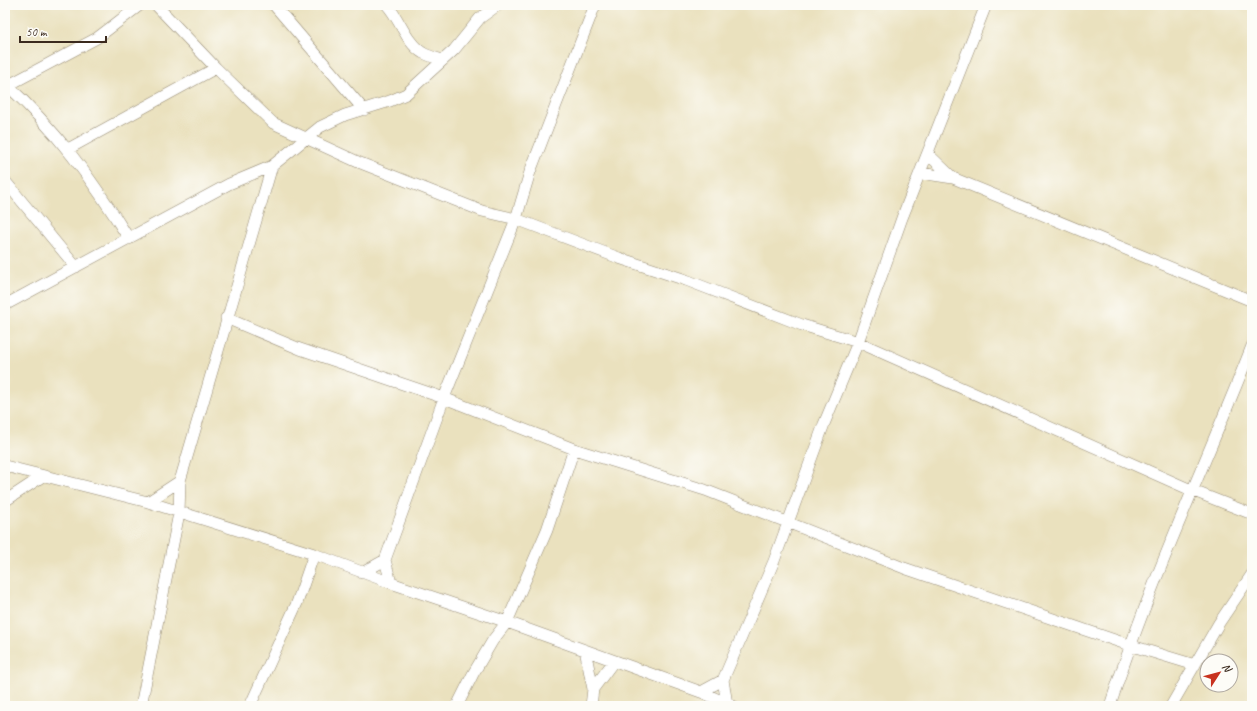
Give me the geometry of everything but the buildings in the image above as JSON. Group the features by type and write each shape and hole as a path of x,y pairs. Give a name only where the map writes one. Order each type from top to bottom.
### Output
{"street":[{"path":"129,239 87,173 68,149 6,85 97,38 140,5"},
{"path":"156,5 216,68 273,123 305,138 400,179 482,211 516,219 619,258 692,282 802,325 858,342 1191,490 1252,514"},
{"path":"274,5 364,110"},
{"path":"387,5 395,14 415,45 423,53 442,60"},
{"path":"5,305 229,184 272,166 320,127 345,115 364,110 406,94 454,50 480,18 498,5"},
{"path":"391,583 385,560 444,398 516,219 530,172 594,5"},
{"path":"701,692 723,680 755,609 824,424 858,342 902,218 986,5"},
{"path":"68,149 216,68"},
{"path":"928,154 953,178"},
{"path":"141,706 179,513 180,481 226,318 272,166"},
{"path":"920,173 953,178 1252,301"},
{"path":"5,182 76,267"},
{"path":"226,318 300,349 444,398 574,449 705,490 904,568 1129,645 1195,665"},
{"path":"1110,706 1129,645 1191,490 1206,460 1252,346"},
{"path":"457,706 473,674 493,640 507,622 546,530 574,449"},
{"path":"5,466 148,502 179,513 314,554 362,573 507,622 701,692 730,705"},
{"path":"5,501 43,476"},
{"path":"148,502 180,481"},
{"path":"250,706 297,603 314,554"},
{"path":"362,573 385,560"},
{"path":"1171,706 1219,623 1252,574"},
{"path":"585,650 593,689 591,706"},
{"path":"593,689 614,661"},
{"path":"723,680 730,705"}]}
